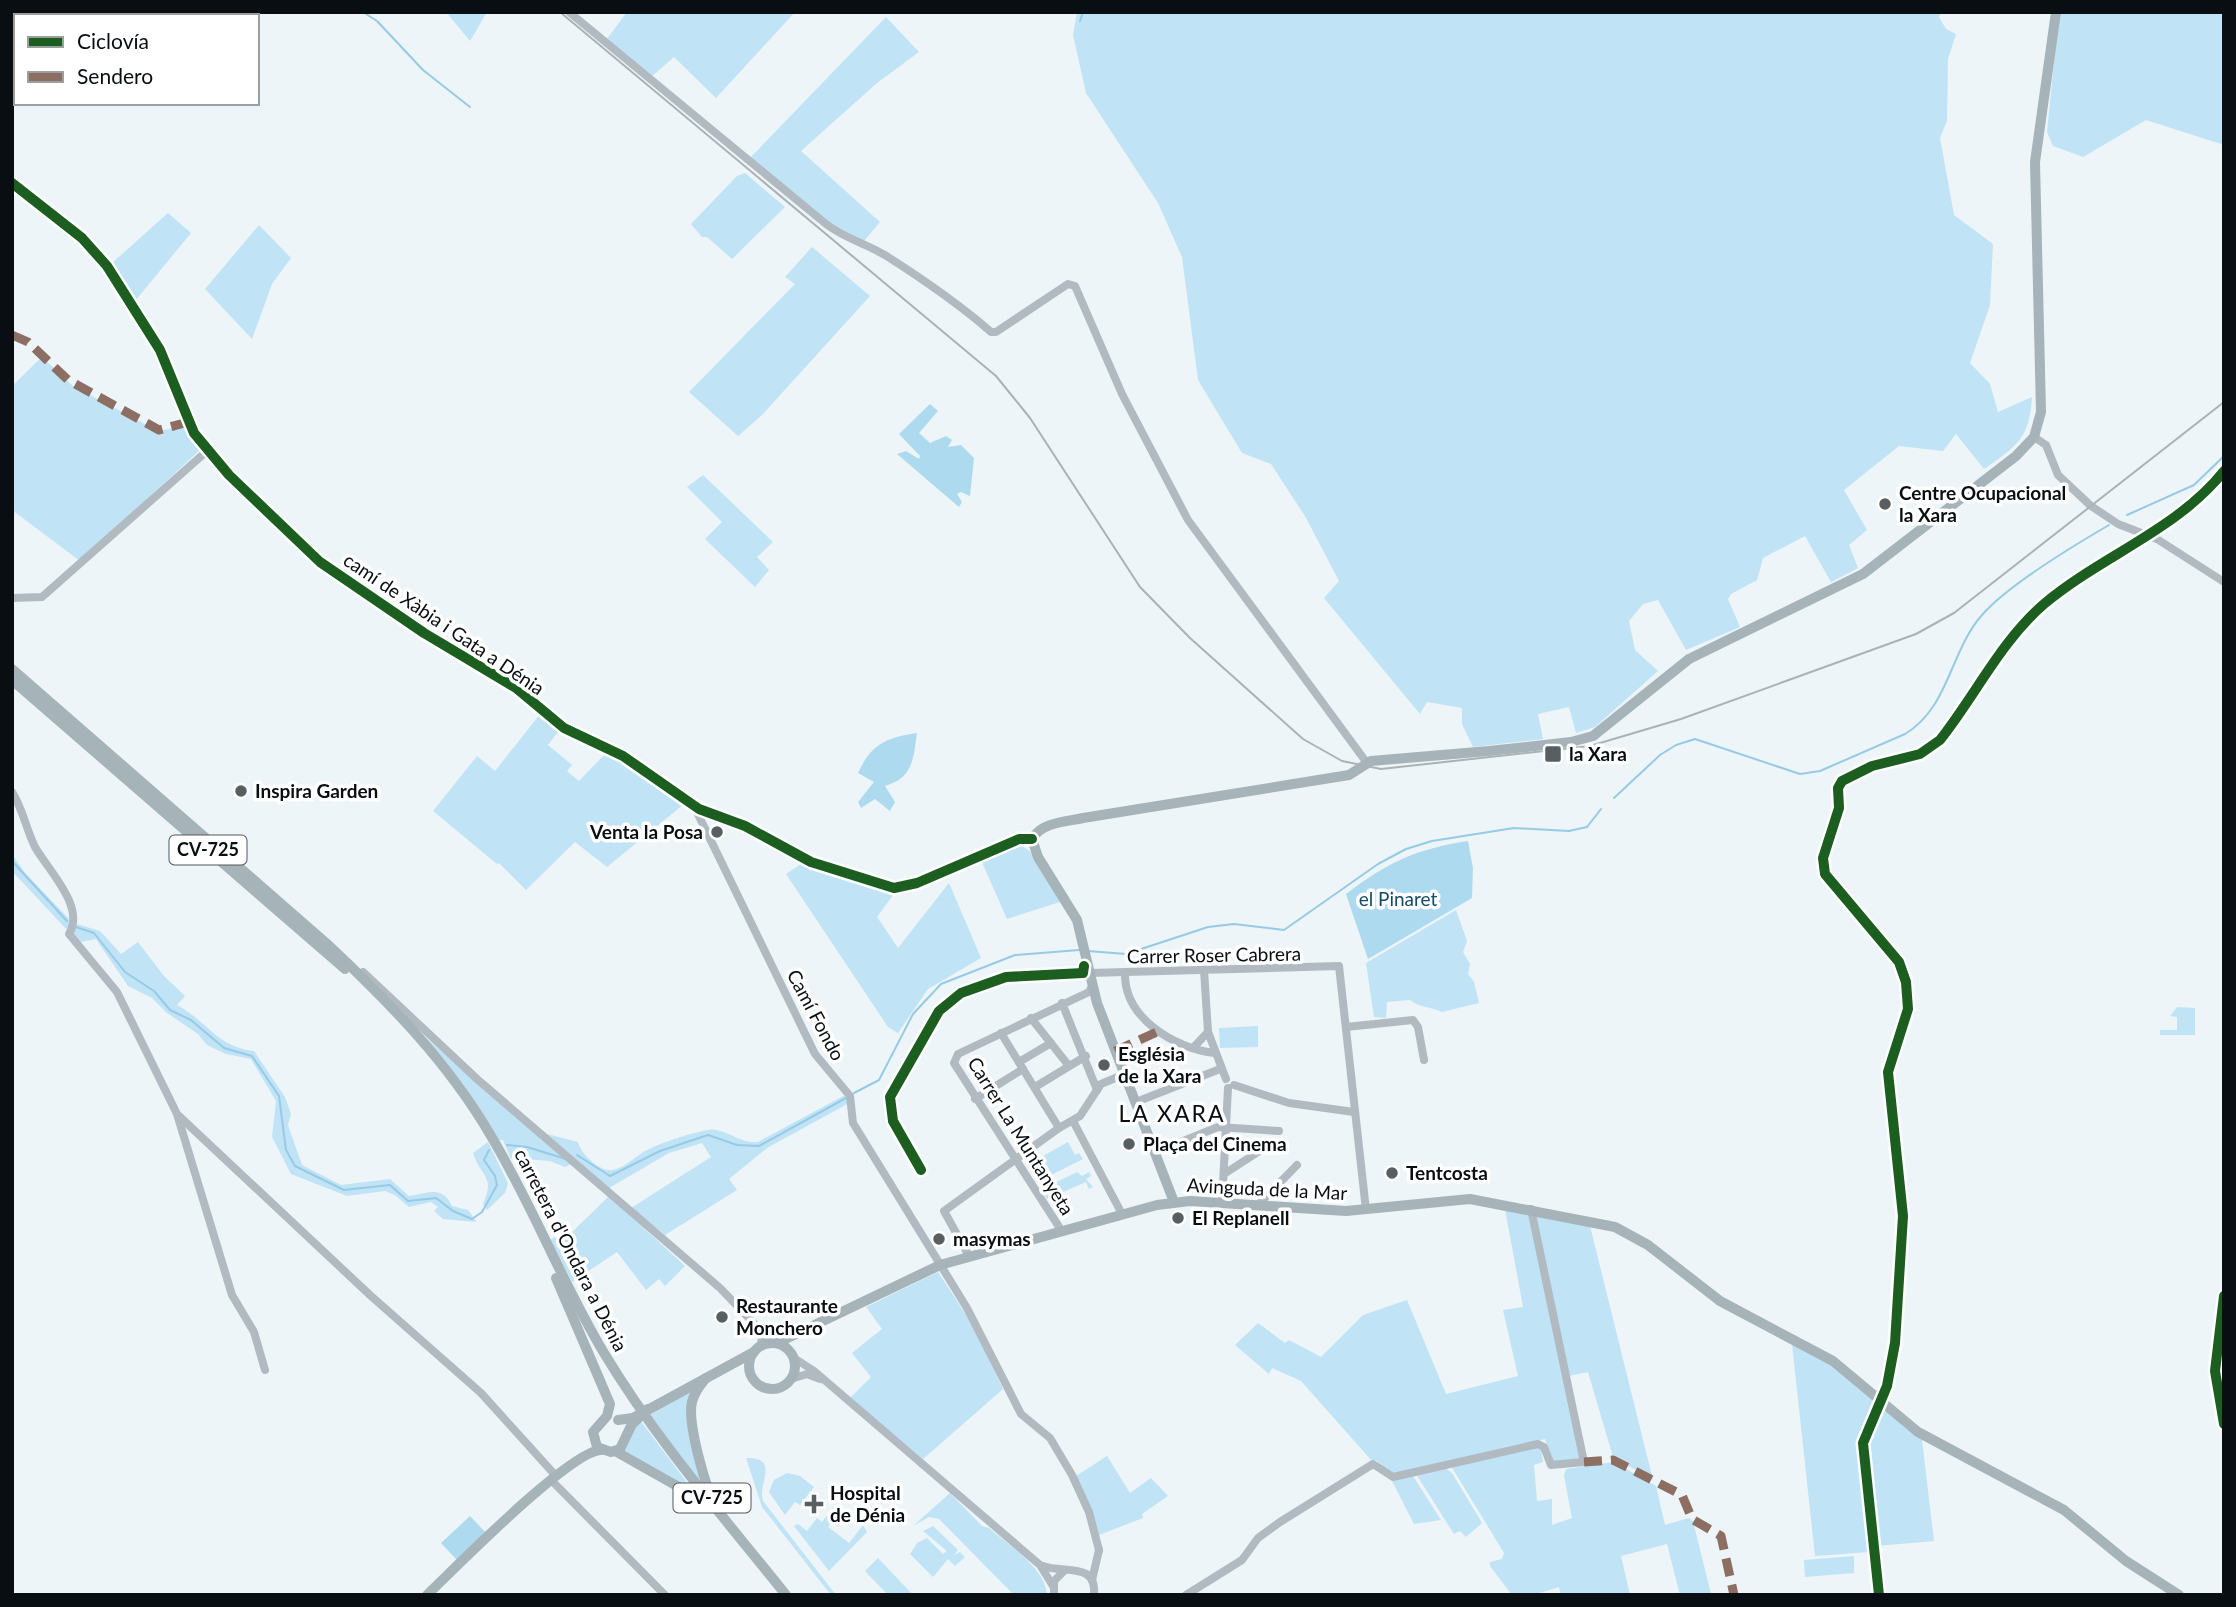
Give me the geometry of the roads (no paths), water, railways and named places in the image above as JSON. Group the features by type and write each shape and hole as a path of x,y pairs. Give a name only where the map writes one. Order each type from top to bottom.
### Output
{"main road":[{"path":"1174,1202 1091,992 1082,937 1074,914 1038,857 1032,839 1042,828 1066,821 1349,775 1367,762 1571,742 1593,736 1689,659 1863,574 2016,456 2034,437 2041,412 2035,162 2056,12"},
{"name":"carretera d'Ondara a Dénia","path":"12,669 326,943 403,1020 470,1102 516,1181 585,1321 634,1401 708,1503 783,1595"},
{"name":"carretera d'Ondara a Dénia","path":"12,680 403,1020"},
{"name":"CV-725","path":"516,1181 516,1190 608,1399 609,1412 603,1419"},
{"name":"Avinguda de la Mar","path":"775,1343 940,1265 1061,1230 1174,1202 1366,1210 1470,1199 1531,1209 1628,1232 1720,1301 1830,1360 1926,1437 2064,1510 2126,1561 2179,1595"},
{"path":"733,1365 745,1366 757,1382 769,1388 780,1387 791,1379 795,1369 792,1340 800,1332"},
{"path":"426,1595 554,1478 579,1459 590,1448 595,1427 603,1419 633,1418 733,1365 757,1349 775,1343 792,1354"},
{"path":"750,1372 757,1349"},
{"name":"CV-725","path":"706,1378 696,1392 691,1409 706,1486 716,1504 792,1595"},
{"path":"579,1459 601,1450 615,1451 624,1445 632,1424 648,1409"},
{"path":"618,1420 627,1435"},
{"path":"593,1438 601,1450"},
{"name":"CV-725","path":"615,1451 700,1502 783,1595"}],"street":[{"path":"569,12 826,224 850,241 886,256 960,305 991,332 996,332 1068,284 1075,286 1122,394 1188,520 1367,762"},
{"name":"camí de Xàbia i Gata a Dénia","path":"12,183 82,239 107,266 160,351 184,414 207,451 320,562 424,633 516,688 564,729 623,756 694,806 744,825 811,862 894,888 918,883 1018,839 1032,839"},
{"path":"2034,437 2046,445 2054,470 2091,506 2116,521 2149,535 2224,582"},
{"path":"12,598 42,597 207,451"},
{"path":"1879,1595 1863,1443 1886,1386 1895,1343 1903,1216 1888,1063 1900,1040 1908,1009 1906,982 1899,962 1825,874 1823,858 1839,808 1838,788 1842,781 1872,766 1920,754 1940,740 2031,616 2076,579 2149,535 2198,499 2224,471"},
{"path":"12,792 34,845 72,910 74,921 69,934 117,992 177,1114 232,1295 254,1332 265,1370"},
{"name":"Camí Fondo","path":"694,806 816,1054 850,1096 853,1123 981,1333 1021,1414 1050,1438 1072,1475 1086,1503 1099,1550"},
{"path":"326,943 412,1015 485,1086 691,1263 775,1343"},
{"name":"Carrer Roser Cabrera","path":"1088,968 1125,973 1339,966 1346,1027"},
{"path":"1204,970 1208,1032 1220,1069 1229,1084 1222,1203"},
{"path":"1125,973 1131,999 1147,1024 1193,1048 1214,1053"},
{"path":"1059,1128 1001,1033 1091,992"},
{"path":"1062,1003 1086,1056 1097,1090"},
{"path":"1031,1018 1069,1066"},
{"path":"1366,1210 1346,1027 1413,1020 1418,1027 1424,1060"},
{"path":"1193,1048 1208,1032"},
{"name":"Carrer La Muntanyeta","path":"1001,1033 955,1058 954,1068 1016,1158 1061,1230"},
{"path":"975,1099 1051,1043"},
{"path":"1035,1087 1086,1056"},
{"path":"1136,1102 1220,1069"},
{"path":"969,1256 944,1211 1059,1128 1073,1121 1101,1084 1125,1074"},
{"path":"1229,1084 1289,1103 1354,1112"},
{"path":"177,1114 371,1296 481,1393 554,1478 665,1595"},
{"path":"1073,1121 1122,1214"},
{"path":"1156,1152 1219,1127 1279,1131"},
{"path":"1224,1174 1258,1152"},
{"path":"1258,1205 1297,1165"},
{"path":"1186,1595 1242,1560 1265,1532 1373,1464 1393,1477 1538,1444 1544,1447 1551,1465 1584,1462 1531,1209"},
{"path":"2224,1296 2215,1371 2224,1424"},
{"path":"757,1349 761,1327"},
{"path":"792,1354 1040,1565 1056,1571 1079,1569 1092,1580"},
{"path":"791,1379 807,1374 829,1383"},
{"path":"1079,1569 1099,1550"},
{"path":"1094,1595 1092,1580 1099,1550"},
{"path":"1040,1565 1053,1590"},
{"path":"1053,1590 1060,1574 1068,1569"}],"waterway":[{"path":"363,12 377,21 423,70 470,107"},
{"path":"1080,21 1083,12"},
{"path":"2127,515 2194,485 2224,456"},
{"path":"1614,798 1660,755 1676,745 1695,739 1800,774 1820,771 1905,734 1931,710 1971,629 1982,615 2025,578 2109,525"},
{"path":"1088,951 1126,954 1208,927 1234,924 1284,930 1378,864 1406,849 1432,841 1514,828 1569,831 1587,827 1601,809"},
{"path":"12,861 67,921"},
{"path":"76,927 94,933 125,972 154,991 170,1010 191,1020 224,1048 252,1056 279,1096 286,1150 295,1166 344,1190 390,1185 408,1201 436,1198 453,1211 472,1219 482,1212 497,1185 495,1176 484,1160 489,1150"},
{"path":"854,1093 879,1080 913,1014 941,984 1015,955 1079,950"},
{"path":"577,1155 610,1176 660,1151 708,1135 737,1145 759,1146 846,1098"},
{"path":"507,1145 527,1147 566,1159"}],"tram line":[{"path":"560,12 996,376 1030,418 1140,587 1190,638 1303,739 1342,761 1381,769 1590,746 1681,719 1916,634 1954,613 2224,402"}],"place":[{"name":"Centre Ocupacional la Xara","path":"1885,504"},
{"name":"la Xara","path":"1553,754"},
{"name":"Inspira Garden","path":"241,791"},
{"name":"Venta la Posa","path":"717,832"},
{"name":"Església de la Xara","path":"1104,1065"},
{"name":"Plaça del Cinema","path":"1129,1144"},
{"name":"Tentcosta","path":"1392,1173"},
{"name":"El Replanell","path":"1178,1218"},
{"name":"masymas","path":"939,1239"},
{"name":"Restaurante Monchero","path":"722,1317"},
{"name":"Hospital de Dénia","path":"814,1504"}],"district":[{"name":"LA XARA","path":"1172,1114"}],"park label":[{"name":"el Pinaret","path":"1398,899"}]}
